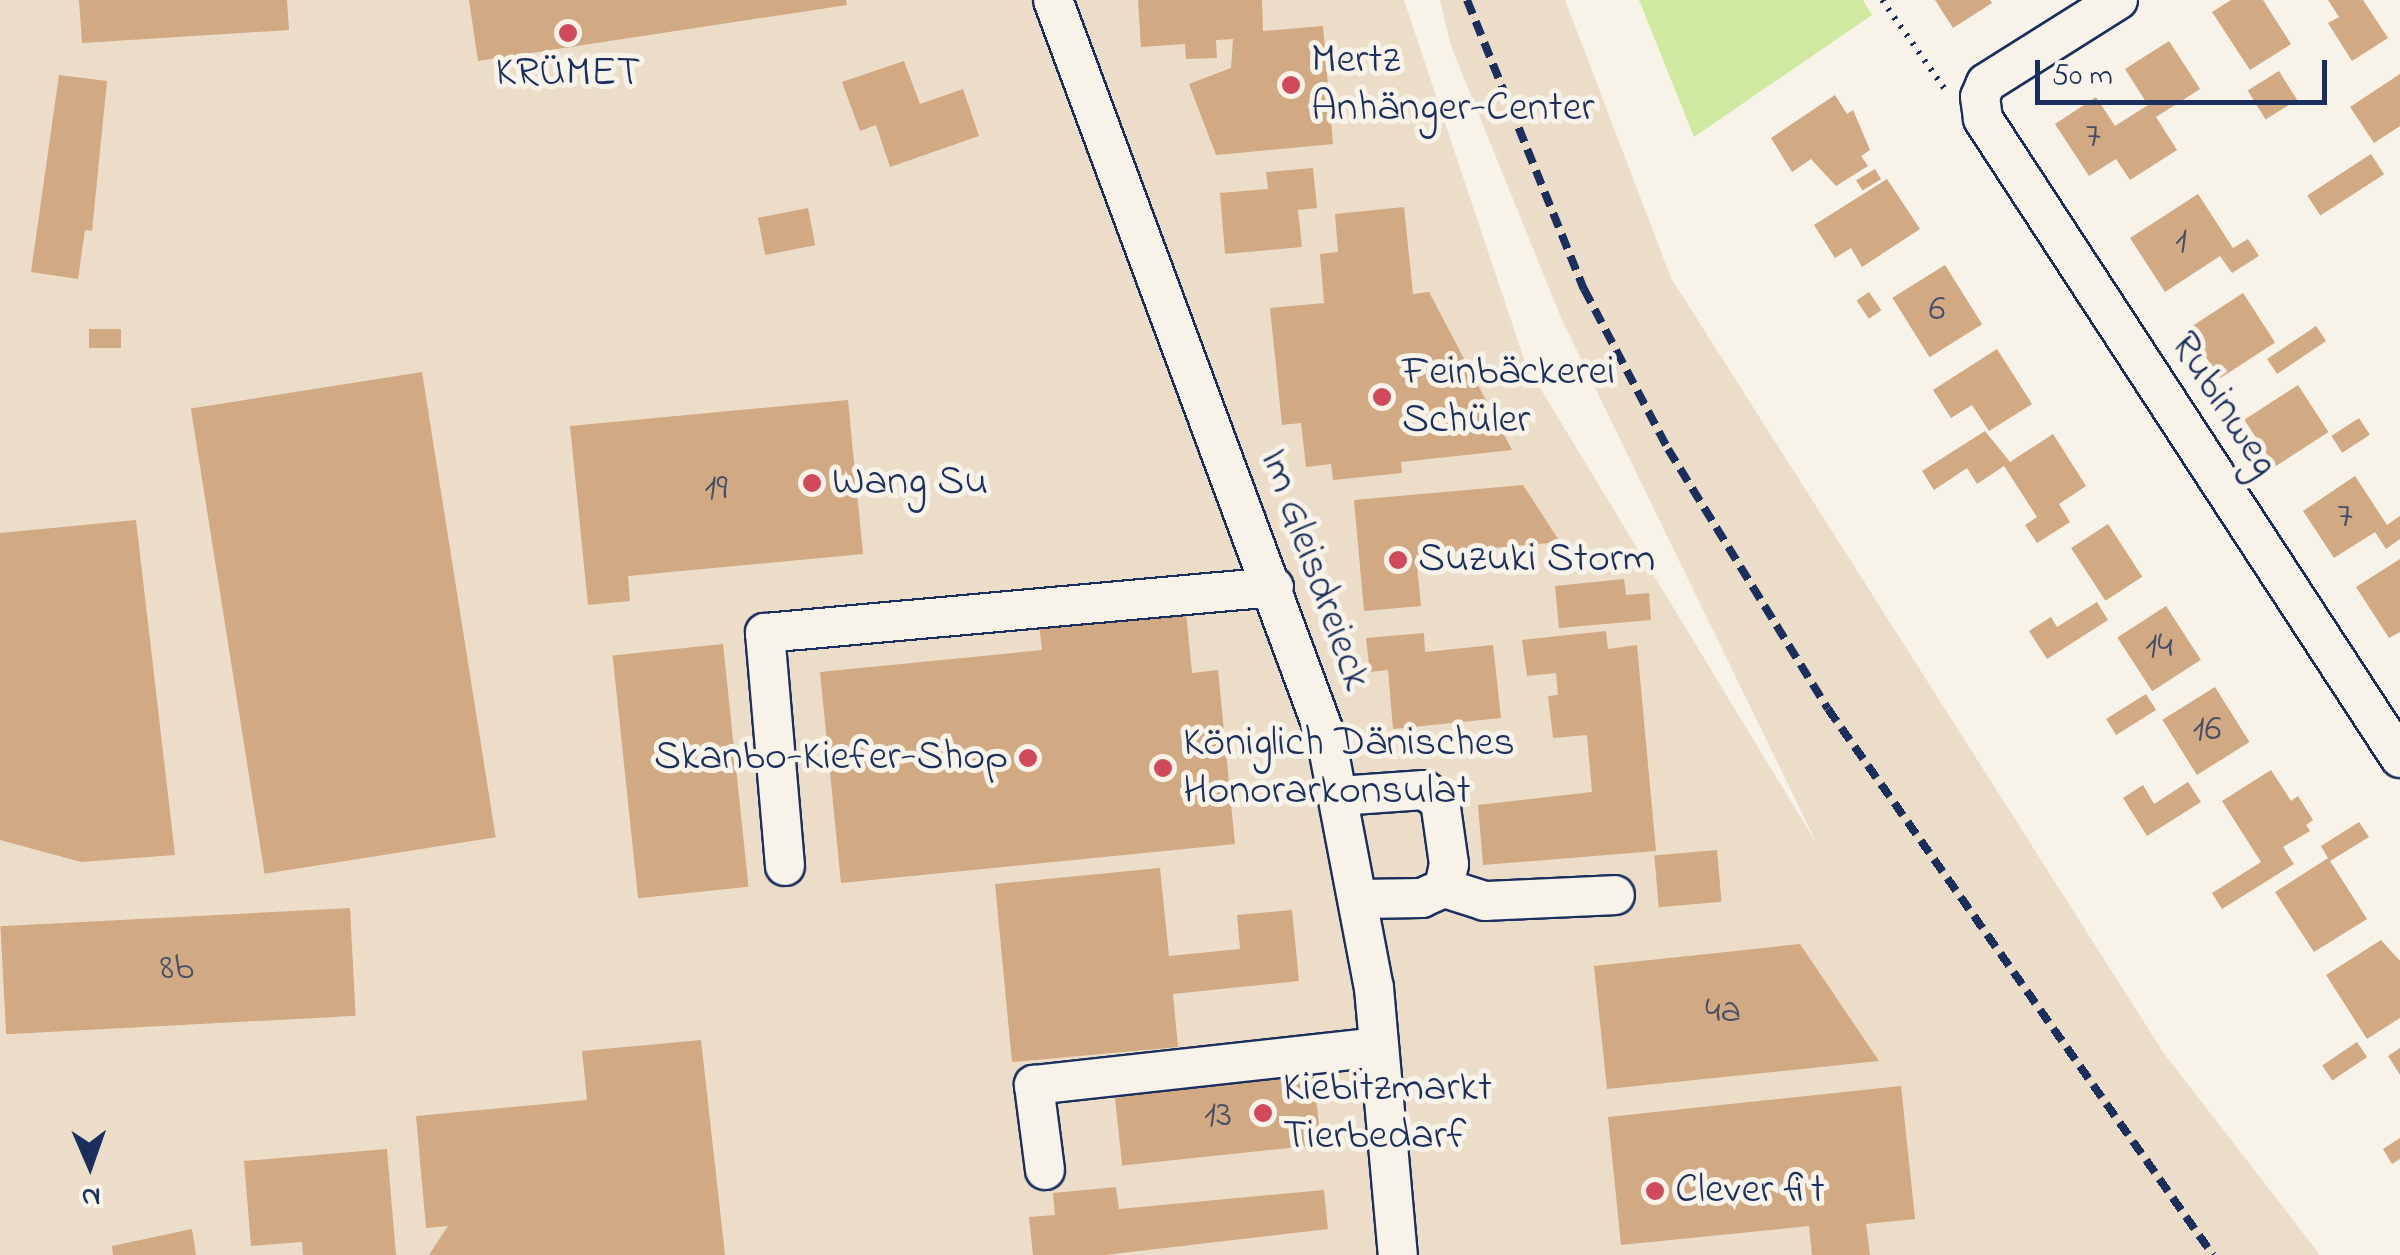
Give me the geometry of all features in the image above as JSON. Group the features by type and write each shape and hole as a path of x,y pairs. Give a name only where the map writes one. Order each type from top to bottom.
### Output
{"street":[{"name":"Im Gleisdreieck","path":"1054,0 1274,587 1326,737 1361,898 1398,1255"},
{"path":"1980,97 1986,83 2118,0"},
{"name":"Rubinweg","path":"1980,97 1983,119 2400,758"},
{"path":"785,866 764,633 1274,587"},
{"path":"1339,796 1424,790 1440,801 1448,864 1444,888"},
{"path":"1361,898 1422,898 1444,888 1485,902 1615,895"},
{"path":"1044,1170 1034,1085 1379,1047"}],"path":[{"path":"1882,0 1938,86 1980,97"}],"shaded area":[{"path":"0,0 1404,0 1526,365 1818,846 1562,320 1451,46 1440,0 1565,0 1671,278 2163,1052 2320,1255 0,1255"}],"green space":[{"path":"1639,0 1863,0 1872,15 1694,137"}],"building":[{"path":"79,0 287,0 289,30 82,43"},
{"name":"KRÜMET","path":"469,0 846,0 847,5 478,61"},
{"path":"1138,0 1262,0 1263,31 1323,26 1333,144 1216,155 1189,84 1231,68 1233,39 1216,40 1217,58 1186,59 1185,44 1141,47"},
{"path":"1935,0 1990,0 1992,3 1953,28"},
{"path":"2231,0 2263,0 2291,44 2250,70 2212,12"},
{"path":"2328,0 2363,0 2388,38 2352,61 2328,23 2339,17"},
{"path":"2169,41 2200,89 2156,117 2177,150 2130,180 2116,159 2089,176 2055,124 2096,97 2115,126 2148,105 2125,69"},
{"path":"904,61 920,104 963,89 979,136 890,167 876,125 860,131 842,82"},
{"path":"2279,71 2297,100 2266,119 2248,91"},
{"path":"2400,74 2400,126 2374,143 2350,107"},
{"path":"59,75 107,81 92,231 85,230 78,279 31,272"},
{"path":"1835,95 1847,114 1853,110 1870,150 1861,156 1868,166 1836,186 1811,159 1792,172 1771,138"},
{"path":"2371,154 2384,174 2320,216 2307,195"},
{"path":"1313,168 1317,208 1298,210 1302,247 1225,254 1220,193 1268,189 1266,172"},
{"path":"1875,169 1881,179 1862,191 1856,180"},
{"path":"1887,179 1920,229 1862,267 1851,248 1835,258 1814,225"},
{"path":"2198,194 2233,248 2248,239 2259,256 2232,273 2220,256 2165,292 2130,238"},
{"name":"Feinbäckerei Schüler","path":"1404,207 1413,294 1429,292 1512,450 1401,462 1402,473 1333,480 1331,464 1306,467 1301,423 1282,425 1270,308 1324,303 1320,254 1338,252 1335,214"},
{"path":"808,208 815,245 765,255 758,218"},
{"path":"1945,265 1982,324 1930,357 1892,298"},
{"path":"1869,292 1881,310 1869,319 1857,300"},
{"path":"2243,293 2275,342 2220,378 2188,329"},
{"path":"2316,326 2326,341 2277,374 2267,359"},
{"path":"89,329 121,329 121,348 89,348"},
{"path":"1997,349 2032,404 1989,431 1972,405 1951,418 1933,390"},
{"path":"422,372 496,837 265,874 191,409"},
{"path":"2298,385 2328,432 2275,467 2244,420"},
{"path":"848,400 863,554 628,576 630,601 588,605 570,426"},
{"path":"2359,418 2370,435 2342,453 2331,436"},
{"path":"1985,431 2010,462 2053,434 2086,486 2059,504 2070,522 2037,543 2025,525 2037,517 2004,466 1977,484 1967,468 1934,490 1922,471"},
{"path":"2355,476 2387,525 2400,516 2400,539 2386,549 2375,532 2334,558 2303,511"},
{"path":"1523,485 1560,542 1416,555 1421,606 1364,611 1354,500"},
{"path":"136,520 175,855 81,862 0,840 0,533"},
{"path":"2108,524 2142,577 2105,601 2071,548"},
{"path":"2400,559 2400,632 2389,638 2356,587"},
{"path":"1624,579 1626,595 1649,593 1651,620 1559,628 1555,586"},
{"name":"Skanbo-Kiefer-Shop","path":"1185,602 1192,673 1218,670 1235,844 841,883 820,672 1042,650 1038,616"},
{"path":"2097,602 2108,620 2047,659 2029,631 2051,617 2057,627"},
{"path":"2166,606 2201,660 2152,691 2117,638"},
{"path":"1606,631 1608,649 1637,645 1656,851 1483,865 1478,805 1592,792 1587,735 1553,738 1548,696 1558,695 1556,673 1527,676 1522,640"},
{"path":"1424,633 1425,652 1493,645 1501,718 1393,729 1388,670 1370,672 1366,638"},
{"path":"723,644 749,887 638,898 613,656"},
{"path":"2215,687 2249,742 2197,775 2162,720"},
{"path":"2146,694 2156,710 2116,735 2106,719"},
{"path":"2271,770 2291,801 2298,796 2313,820 2306,825 2310,831 2283,847 2294,864 2222,909 2212,893 2261,862 2222,801"},
{"path":"2188,782 2201,802 2147,836 2123,798 2143,785 2154,804"},
{"path":"2359,822 2369,837 2330,861 2367,919 2314,952 2275,892 2328,858 2321,846"},
{"path":"1717,850 1722,902 1659,907 1654,855"},
{"path":"1160,868 1169,956 1240,949 1237,915 1292,910 1299,981 1173,994 1178,1047 1012,1062 995,884"},
{"path":"350,908 356,1016 6,1034 0,926"},
{"path":"2381,940 2400,961 2400,1018 2367,1039 2326,975"},
{"path":"1800,944 1879,1061 1607,1089 1594,966"},
{"path":"701,1040 725,1255 429,1255 448,1226 426,1228 416,1116 587,1100 582,1051"},
{"path":"2357,1042 2367,1057 2332,1080 2322,1065"},
{"path":"2400,1048 2400,1075 2388,1056"},
{"path":"1313,1068 1321,1145 1122,1165 1114,1089"},
{"path":"1901,1086 1915,1219 1866,1224 1870,1255 1812,1255 1809,1226 1621,1245 1608,1117"},
{"path":"2400,1138 2400,1159 2392,1164 2383,1149"},
{"path":"387,1149 396,1255 303,1255 302,1242 251,1246 244,1161"},
{"path":"1116,1187 1119,1209 1324,1190 1328,1229 1105,1255 1033,1255 1029,1217 1055,1215 1053,1193"},
{"path":"192,1229 196,1255 113,1255 112,1246"}],"railway":[{"path":"1467,0 1584,289 1668,449 1828,709 2213,1255"}],"place":[{"name":"KRÜMET","path":"568,33"},
{"name":"Mertz Anhänger-Center","path":"1291,85"},
{"name":"Feinbäckerei Schüler","path":"1382,397"},
{"name":"Wang Su","path":"812,483"},
{"name":"Suzuki Storm","path":"1398,560"},
{"name":"Skanbo-Kiefer-Shop","path":"1028,758"},
{"name":"Königlich Dänisches Honorarkonsulat","path":"1163,768"},
{"name":"Kiebitzmarkt Tierbedarf","path":"1263,1113"},
{"name":"Clever fit","path":"1655,1191"}]}
